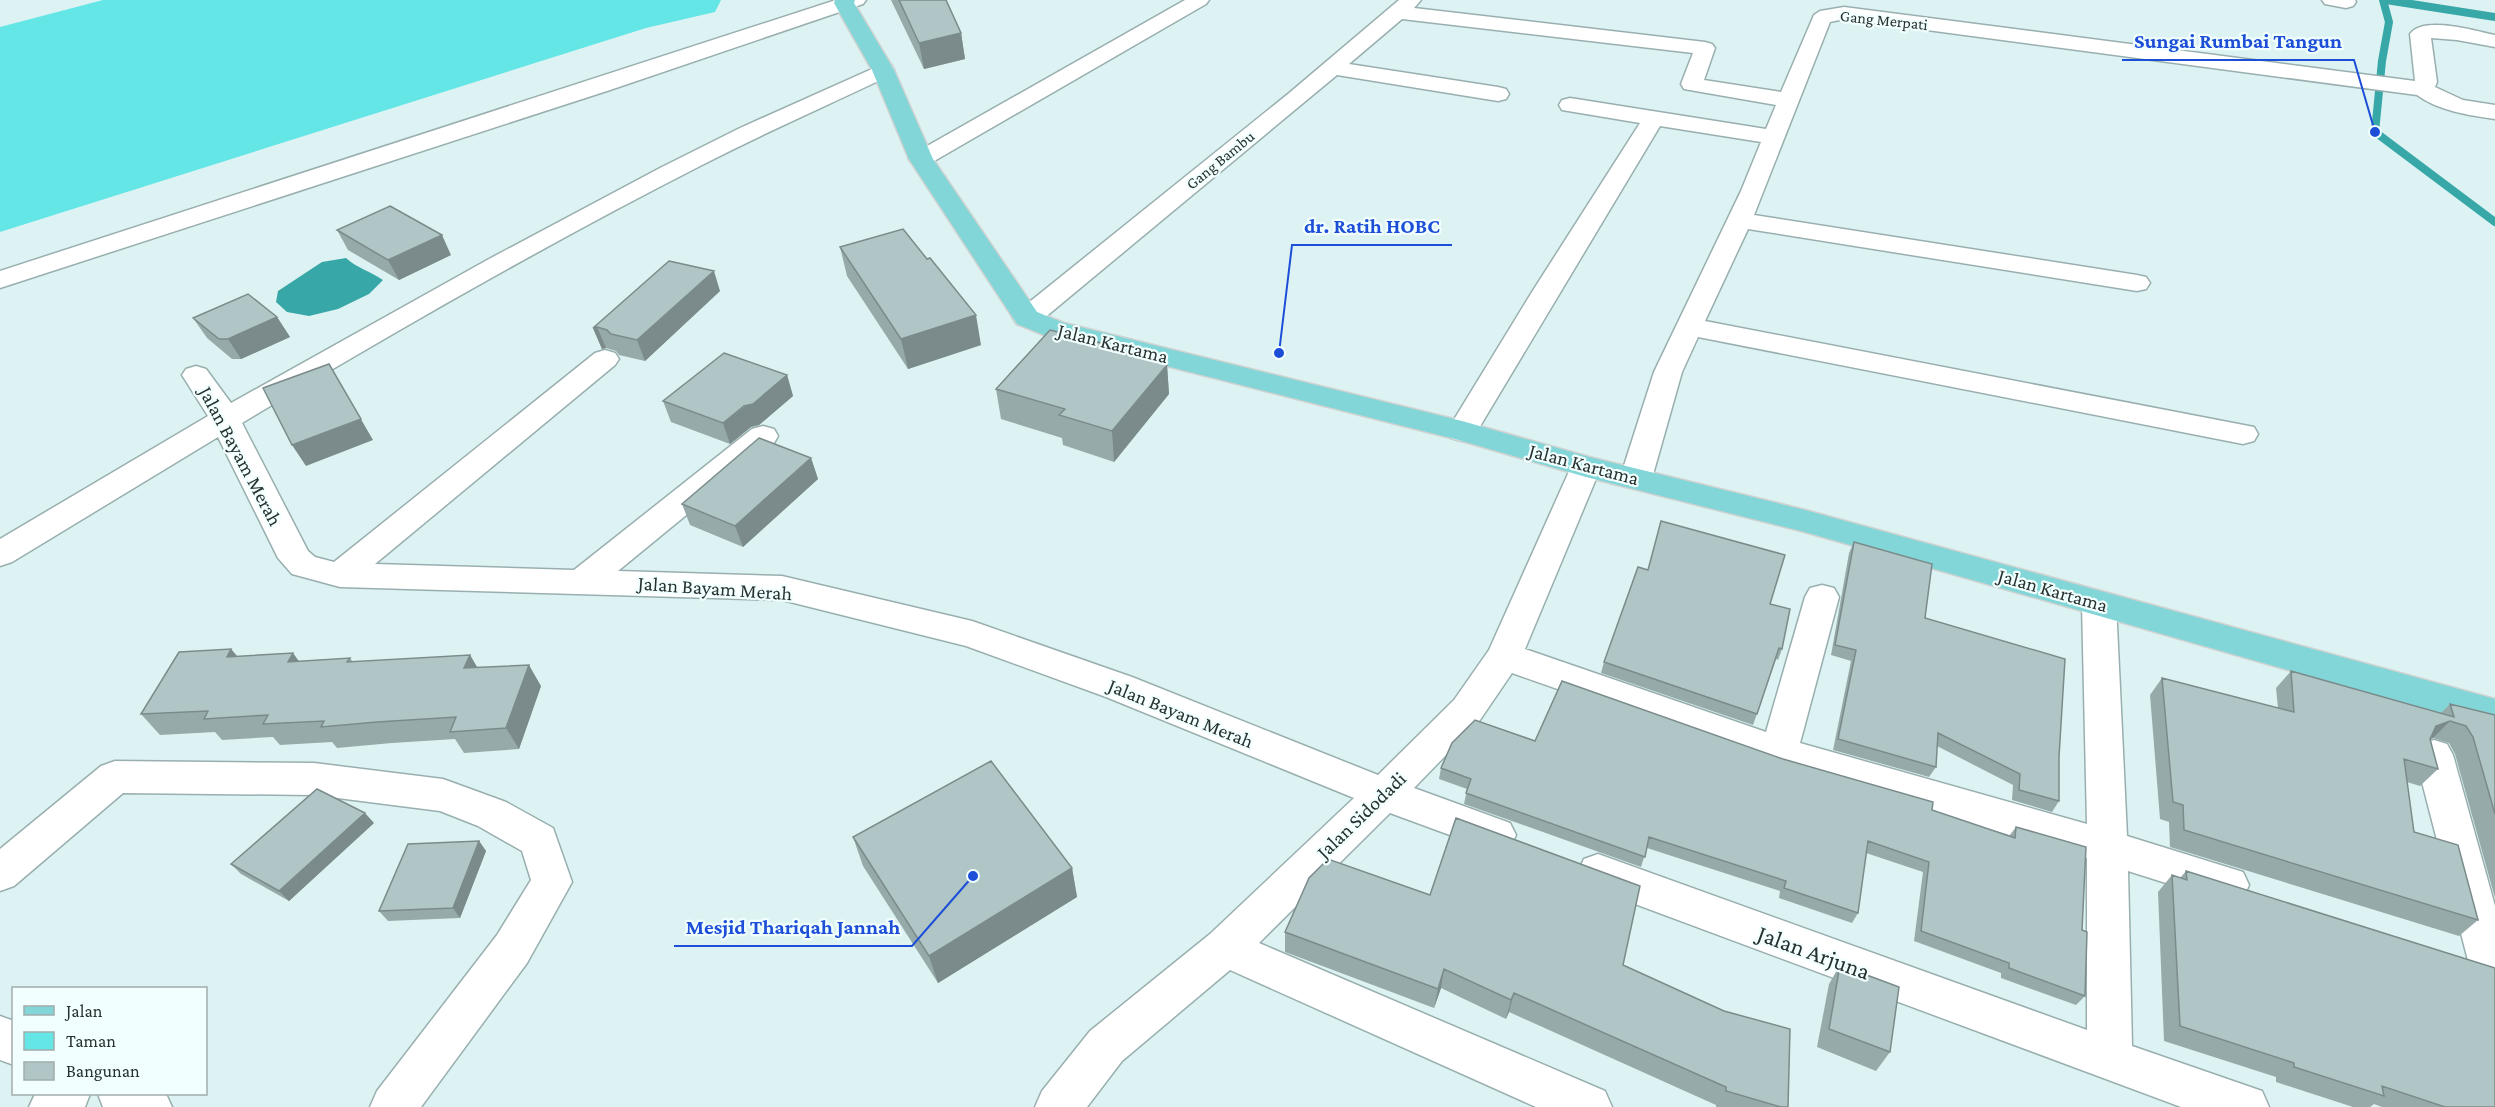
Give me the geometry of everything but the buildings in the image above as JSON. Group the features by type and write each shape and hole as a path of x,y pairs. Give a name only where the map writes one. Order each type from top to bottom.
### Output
{"main road":[{"path":"848,1 883,70 921,159 1027,318"},
{"name":"Jalan Kartama","path":"1027,318 1054,329 1462,431 1586,467 1636,478 1951,561 2495,714"}],"street":[{"path":"921,159 1199,0"},
{"path":"0,280 602,85 848,1"},
{"path":"1404,6 1705,48 1692,84 1788,100"},
{"name":"Gang Bambu","path":"1027,318 1332,68 1404,6"},
{"name":"Gang Merpati","path":"1636,478 1668,372 1740,220 1821,19 1827,15 1844,13 2423,88"},
{"path":"2495,41 2441,32 2425,31 2420,34 2426,82 2423,88 2433,97 2476,110 2495,112"},
{"path":"1332,68 1498,94"},
{"path":"0,554 223,419 558,231 671,171 883,70"},
{"path":"1570,105 1774,137"},
{"path":"1462,431 1545,292 1650,127"},
{"path":"1740,220 2137,283"},
{"path":"1691,327 2243,434"},
{"path":"340,575 605,359"},
{"name":"Jalan Bayam Merah","path":"196,375 218,406 295,558 304,566 340,575 782,588 972,634 1119,687 1384,794"},
{"path":"583,581 764,436"},
{"name":"Jalan Sidodadi","path":"1058,1107 1106,1046 1225,948 1467,710 1504,656 1586,467"},
{"path":"1779,753 1822,597"},
{"path":"2098,604 2107,847 2110,1060"},
{"path":"1504,656 1779,753 2107,847 2265,897"},
{"path":"2434,755 2481,965"},
{"path":"0,873 115,777 314,779 443,795 492,814 538,840 552,882 512,949 393,1107"},
{"name":"Jalan Arjuna","path":"1384,794 2236,1105"},
{"path":"1225,948 1589,1107"},
{"path":"52,1107 66,1095"},
{"path":"123,1095 148,1107"}],"green space":[{"path":"103,0 721,0 715,12 646,28 0,232 0,27"}],"shaded area":[{"path":"346,258 383,280 369,294 338,309 309,316 287,312 276,302 278,291 322,262"}],"waterway":[{"path":"2383,0 2389,22 2382,61 2375,132 2495,222"},
{"path":"2386,0 2495,17"}],"place":[{"name":"Sungai Rumbai Tangun","path":"2375,132"},
{"name":"dr. Ratih HOBC","path":"1279,353"},
{"name":"Mesjid Thariqah Jannah","path":"973,876"}]}
